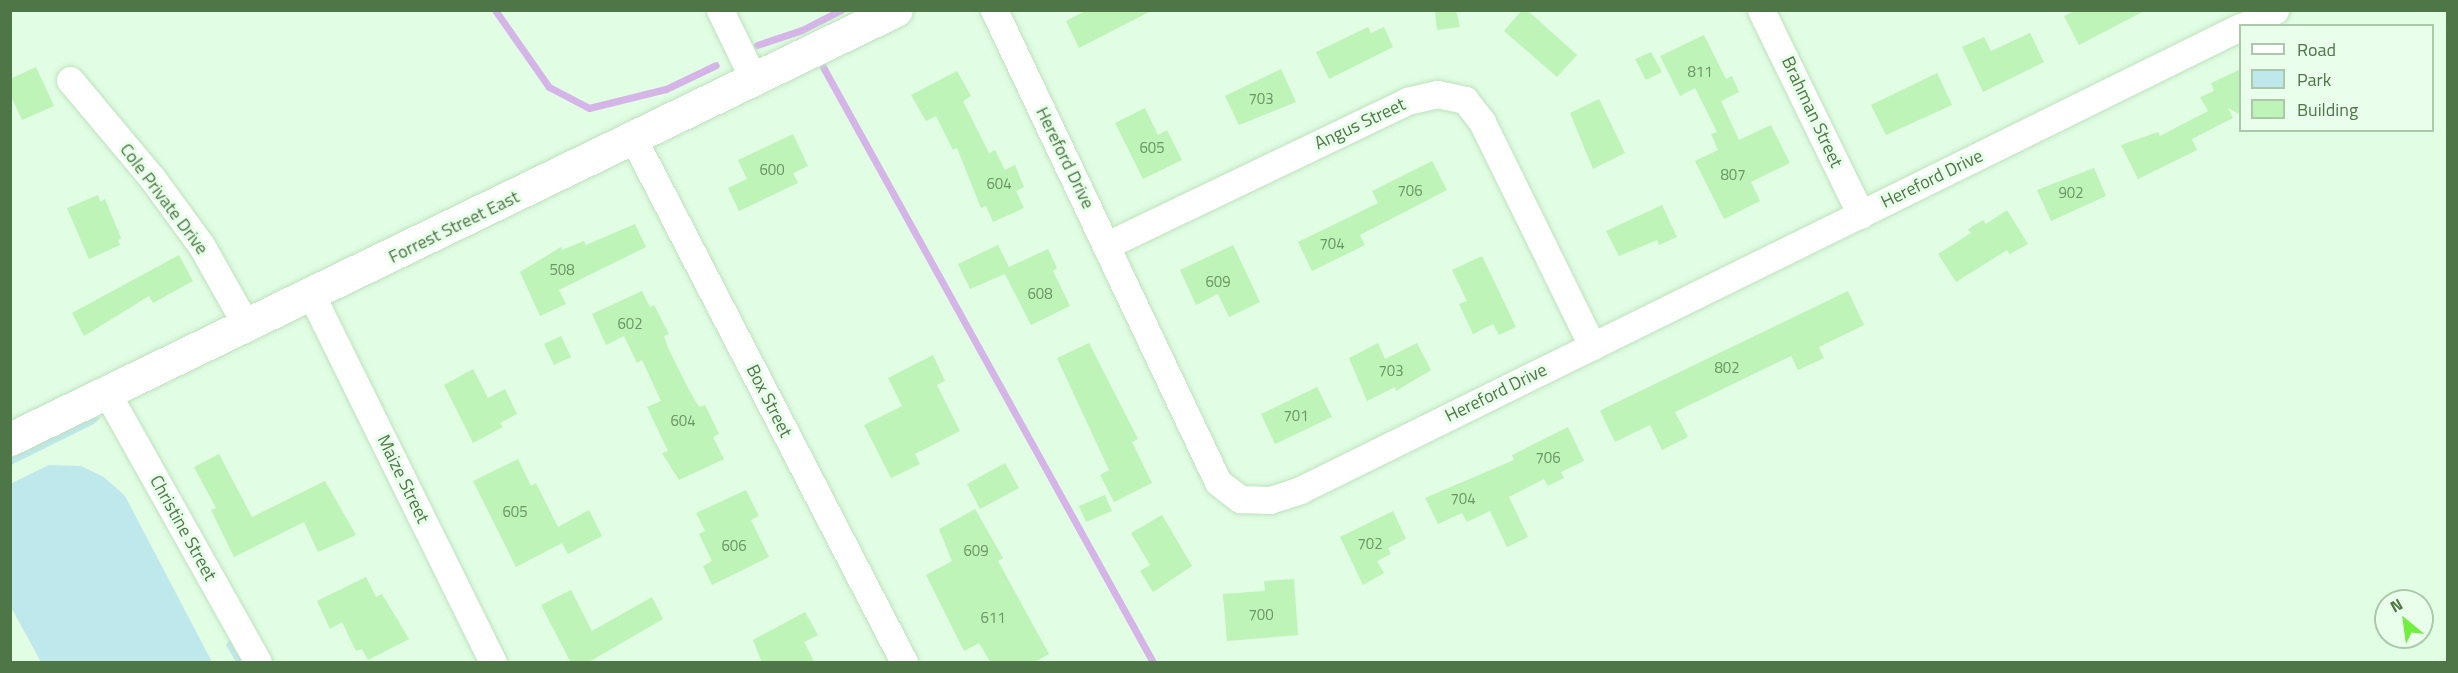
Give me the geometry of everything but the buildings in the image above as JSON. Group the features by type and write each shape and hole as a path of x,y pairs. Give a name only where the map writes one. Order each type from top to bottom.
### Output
{"main road":[{"name":"Forrest Street East","path":"10,439 246,325 312,296 896,10"}],"street":[{"path":"720,10 754,80"},
{"name":"Hereford Drive","path":"994,10 1107,245 1145,334 1218,482 1240,499 1270,500 1300,490 2239,27"},
{"name":"Brahman Street","path":"1761,10 1861,214"},
{"name":"Hereford Drive","path":"2246,24 2275,10"},
{"name":"Cole Private Drive","path":"70,80 152,178 201,245 246,325"},
{"name":"Angus Street","path":"1107,245 1407,101 1437,94 1465,100 1482,122 1592,346"},
{"name":"Box Street","path":"634,140 904,663"},
{"name":"Maize Street","path":"312,296 493,663"},
{"name":"Christine Street","path":"107,393 258,663"}],"green space":[{"path":"101,417 94,424 11,465 11,457 88,418"},
{"path":"49,465 81,466 104,477 125,496 212,662 41,662 11,607 10,484"},
{"path":"231,638 245,662 236,662 226,645"}],"waterway":[{"path":"495,10 549,87 589,108 666,89 716,65"},
{"path":"757,45 802,30 841,10"},
{"path":"823,67 1153,662"}]}
